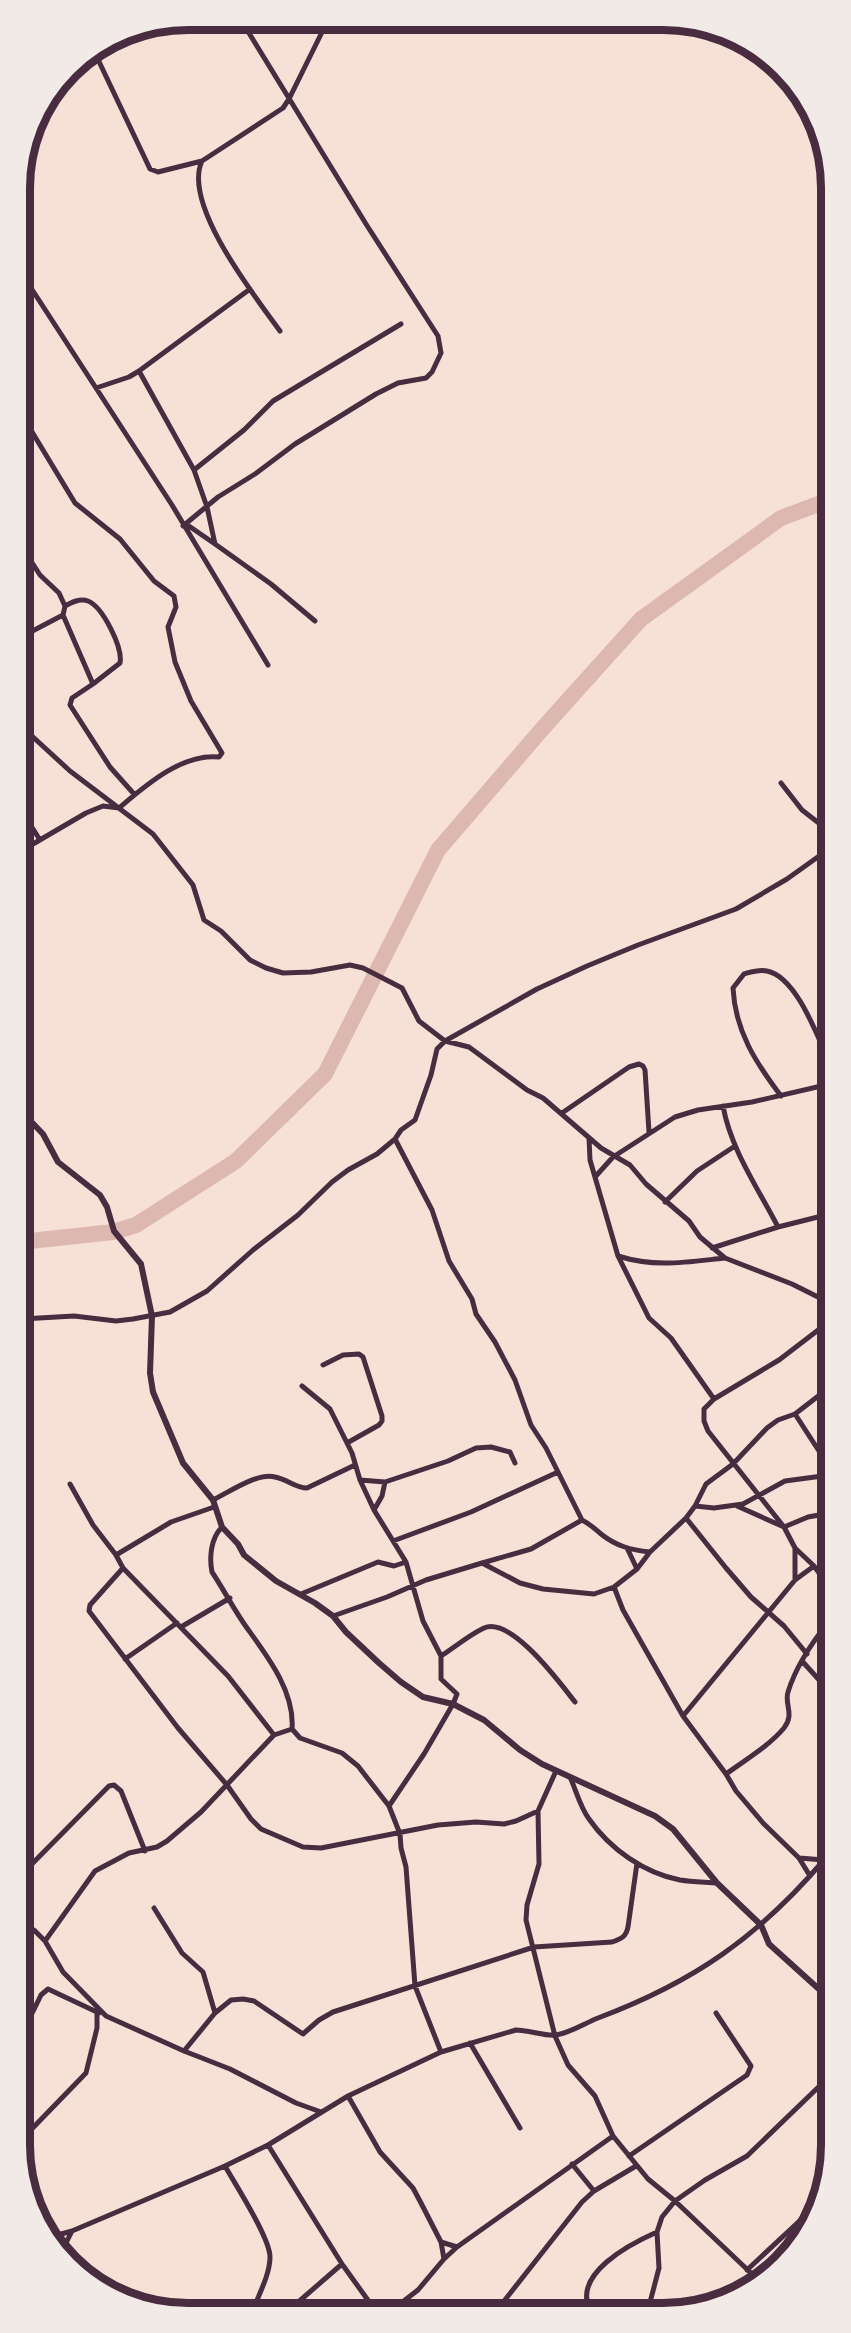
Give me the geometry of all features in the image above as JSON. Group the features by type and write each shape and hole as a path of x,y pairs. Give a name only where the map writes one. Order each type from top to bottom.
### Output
{"street":[{"path":"185,525 295,444 375,394 398,383 426,378 432,372 441,353 438,336 247,30"},
{"path":"98,59 150,169 158,172 202,161 283,108 323,30"},
{"path":"202,161 197,175 203,208 250,289 280,331"},
{"path":"30,286 185,525 268,665"},
{"path":"96,388 138,372 250,289"},
{"path":"194,470 244,430 273,401 401,324"},
{"path":"138,372 194,470 207,507 215,544"},
{"path":"30,429 75,503 120,539 154,581 174,596 176,607 168,627 176,662 191,701 222,753 219,757 208,756 189,760 134,794 119,808"},
{"path":"185,525 271,584 315,621"},
{"path":"30,560 40,575 58,593 65,606 63,615 93,684"},
{"path":"65,606 80,600 89,602 97,608 105,617 120,652 120,663 72,698 70,705 110,767 134,794"},
{"path":"30,632 63,615"},
{"path":"30,735 46,751 153,834 192,885 204,921 221,931 250,960 283,973 311,972 350,965 363,968 402,988 419,1021 445,1041 469,1047 562,1113 613,1157 630,1165 665,1202 689,1221 700,1237 725,1258 792,1284 821,1298"},
{"path":"781,783 802,810 821,825"},
{"path":"30,846 86,813 103,806 119,808"},
{"path":"30,824 40,840"},
{"path":"30,1318 74,1316 116,1321 152,1316 175,1309 207,1291 252,1250 298,1215 332,1182 377,1154 418,1116 437,1049 445,1041 537,989 638,945 736,909 787,879 821,855"},
{"path":"781,1096 751,1053 734,1009 733,988 744,974 766,970 790,985 821,1045"},
{"path":"562,1113 629,1067 639,1064 645,1070 649,1132"},
{"path":"595,1177 613,1157 675,1117 698,1110 781,1096 821,1086"},
{"path":"723,1106 726,1124 735,1146 778,1227"},
{"path":"30,1120 43,1134 58,1162 93,1189 104,1201 114,1231 141,1264 152,1316 150,1366 153,1392 183,1463 213,1504 222,1527 238,1544 244,1555 257,1568 333,1616 346,1632 400,1682 423,1697 453,1704 484,1720 520,1750 556,1771 655,1816 673,1829 717,1883 761,1924 769,1944 821,1991"},
{"path":"589,1138 588,1149 618,1256 649,1318 671,1338 692,1371 714,1399"},
{"path":"394,1139 432,1210 449,1261 472,1299 476,1314 495,1342 515,1380 531,1425 582,1520 628,1550 650,1552"},
{"path":"665,1202 697,1172 735,1146"},
{"path":"712,1248 821,1216"},
{"path":"618,1256 656,1264 725,1258"},
{"path":"821,1329 779,1360 714,1399 704,1409 704,1421 708,1431 784,1527 795,1548 821,1576"},
{"path":"323,1365 343,1355 358,1354 363,1357 382,1416 379,1425 347,1443"},
{"path":"302,1386 326,1403 347,1443 374,1510 406,1562 423,1621 441,1656 441,1679 457,1694 424,1754 389,1806"},
{"path":"482,1563 520,1583 543,1588 594,1594 614,1587 637,1569 650,1552 686,1518 706,1484 733,1464 767,1428 778,1420 795,1414 821,1394"},
{"path":"795,1414 821,1454"},
{"path":"360,1480 385,1482 480,1448 491,1447 510,1452 515,1463"},
{"path":"116,1555 171,1522 213,1504 263,1476 277,1477 307,1488 356,1465"},
{"path":"393,1541 471,1512 558,1472"},
{"path":"695,1506 714,1508 736,1505 760,1496 785,1481 821,1476"},
{"path":"374,1510 382,1496 385,1482"},
{"path":"70,1484 93,1525 123,1568 228,1676 274,1735"},
{"path":"736,1505 784,1527 808,1517 821,1515"},
{"path":"686,1518 719,1560 784,1626 807,1654"},
{"path":"333,1616 414,1585 531,1549 582,1520"},
{"path":"222,1527 215,1536 210,1563 212,1572 247,1628 264,1649 291,1703 292,1729 300,1738 342,1753 358,1766 389,1806 400,1834 406,1867 416,1986 441,2052"},
{"path":"795,1548 795,1580"},
{"path":"628,1550 637,1569"},
{"path":"301,1594 378,1562 398,1566 406,1562"},
{"path":"683,1716 795,1580 814,1566"},
{"path":"123,1568 90,1605 89,1611 178,1728 261,1829 303,1847 321,1848 438,1825 476,1822 504,1824 538,1810"},
{"path":"614,1587 623,1610 683,1716 736,1791 763,1823 799,1858 810,1876"},
{"path":"124,1659 179,1625 230,1598"},
{"path":"441,1656 485,1627 496,1626 523,1643 575,1701"},
{"path":"726,1774 769,1742 785,1726 790,1709 787,1694 802,1661 821,1633"},
{"path":"802,1661 821,1682"},
{"path":"45,1941 95,1871 129,1853 157,1847 183,1829 274,1735 292,1729"},
{"path":"556,1771 538,1810 539,1864 526,1905 526,1920 555,2036 568,2065 595,2096 613,2136 636,2166 648,2180 675,2200 753,2275"},
{"path":"570,1777 587,1818 604,1838 637,1863 652,1871 680,1880 717,1883"},
{"path":"30,1866 109,1786 118,1786 121,1791 145,1851"},
{"path":"799,1858 821,1860"},
{"path":"184,2051 215,2013 231,2000 254,2001 303,2034 319,2020 333,2012 534,1947 612,1942 621,1939 627,1934 637,1863"},
{"path":"58,2235 225,2166 268,2145 348,2096 441,2052 516,2030 528,2030 555,2036 637,2003 688,1978 716,1960 761,1924 821,1863"},
{"path":"154,1908 182,1953 202,1972 215,2013"},
{"path":"30,1928 45,1941 63,1972 105,2016"},
{"path":"30,2018 41,1995 48,1989 184,2051 230,2069 296,2103 321,2112"},
{"path":"30,2131 86,2073 97,2028 98,2012"},
{"path":"629,2156 750,2071 751,2066 716,2013"},
{"path":"470,2043 519,2128"},
{"path":"650,2303 659,2268 657,2232 662,2217 675,2200 747,2156 821,2085"},
{"path":"348,2096 380,2152 413,2188 441,2242 444,2259"},
{"path":"401,2303 418,2290 457,2247 613,2136"},
{"path":"268,2145 342,2264 370,2303"},
{"path":"572,2164 594,2191"},
{"path":"225,2166 269,2250 268,2269 256,2303"},
{"path":"502,2303 573,2212 594,2191 636,2166"},
{"path":"743,2281 749,2272 802,2219"},
{"path":"65,2244 72,2231"},
{"path":"588,2303 587,2284 592,2276 626,2249 657,2232"},
{"path":"441,2242 457,2247"},
{"path":"297,2303 342,2264"}],"waterway":[{"path":"30,1241 113,1232 136,1225 236,1161 325,1074 438,850 543,728 641,619 781,518 821,503"}]}
